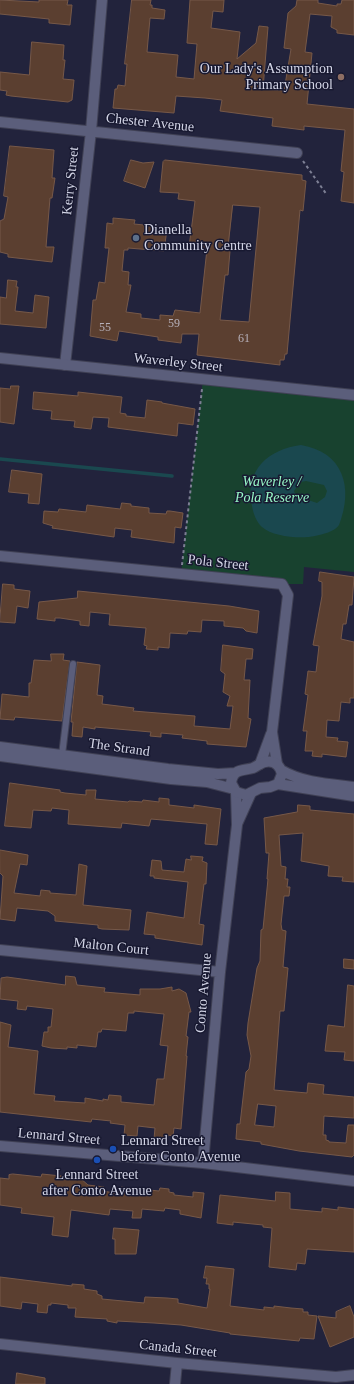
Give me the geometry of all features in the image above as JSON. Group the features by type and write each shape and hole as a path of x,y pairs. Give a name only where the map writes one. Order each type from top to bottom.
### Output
{"street":[{"name":"Kerry Street","path":"65,365 91,131 102,0"},
{"name":"Chester Avenue","path":"0,122 298,153"},
{"name":"Waverley Street","path":"0,358 354,395"},
{"name":"Pola Street","path":"0,556 282,584 286,588 287,600 272,732 260,764"},
{"name":"Pola Street","path":"272,732 279,767"},
{"name":"The Strand","path":"0,747 218,774 235,773 267,761 279,767"},
{"name":"The Strand","path":"0,756 171,779 207,782 243,795 251,793"},
{"path":"278,784 281,776 279,767"},
{"path":"279,767 291,776 302,780 354,787"},
{"name":"Conto Avenue","path":"203,1163 220,972 236,825 235,791 232,780 235,773"},
{"path":"251,793 260,788 278,784 354,796"},
{"name":"Conto Avenue","path":"236,825 251,793"},
{"name":"Malton Court","path":"0,950 220,972"},
{"name":"Lennard Street","path":"0,1146 203,1163 354,1180"},
{"name":"Canada Street","path":"0,1344 336,1378 354,1375"},
{"path":"175,1384 177,1363"}],"lane":[{"path":"62,755 73,664"}],"path":[{"path":"298,153 327,195"},
{"path":"181,574 203,379"}],"green space":[{"name":"Waverley / Pola Reserve","path":"203,379 354,395 354,572 304,567 303,584 282,584 181,574"}],"shaded area":[{"path":"301,445 315,449 327,455 335,463 341,473 345,485 343,511 339,525 331,531 309,537 280,535 267,530 260,525 254,515 250,493 256,472 269,457 289,447","holes":["306,481 324,485 327,491 325,497 317,503 296,496 294,491 300,482"]}],"building":[{"path":"0,0 39,2 39,0 68,0 67,5 72,5 70,25 49,23 49,19 0,14"},
{"path":"132,0 151,0 150,5 152,5 152,8 165,10 164,19 150,18 147,52 178,55 176,77 194,79 197,44 187,43 190,0 224,0 223,12 213,11 211,28 240,32 237,59 256,43 259,26 268,27 263,89 284,91 291,49 284,48 288,13 296,6 297,0 318,0 318,3 337,6 337,4 341,4 342,0 354,0 354,35 337,33 337,30 331,27 332,16 310,14 305,52 312,53 307,104 354,109 354,203 341,201 344,172 341,171 345,130 304,126 304,130 272,126 273,118 220,111 222,100 205,98 176,96 174,113 113,108 115,89 117,89 118,85 125,86 127,64 125,64"},
{"path":"32,42 64,45 63,60 65,60 63,79 74,80 72,100 68,102 11,96 6,95 7,91 0,90 0,72 29,75"},
{"path":"10,146 54,150 52,178 55,178 52,198 50,198 46,247 54,247 52,262 8,257 8,254 0,252 0,221 4,219 8,197 4,196"},
{"path":"131,160 143,163 154,162 145,188 124,181"},
{"path":"165,160 302,175 302,180 306,181 303,211 300,210 287,354 285,354 284,360 280,360 280,365 197,355 199,334 182,334 181,343 158,340 158,337 119,331 117,341 90,336 93,300 96,300 99,282 105,283 109,248 105,248 107,223 113,224 113,218 135,220 134,224 164,227 167,229 164,251 128,248 128,250 124,250 122,271 129,272 128,285 131,285 126,312 141,314 141,318 160,320 160,315 173,316 175,310 200,313 207,249 189,247 195,201 178,199 179,193 160,192 163,162","holes":["233,205 260,207 249,322 220,320 225,275 228,275 230,251 228,250"]},
{"path":"8,280 17,281 16,287 18,287 15,311 33,313 35,295 49,297 46,328 0,324 0,297 6,298"},
{"path":"11,386 19,386 14,424 0,422 0,388 10,389"},
{"path":"34,392 78,396 78,392 122,397 120,413 126,414 126,416 145,418 147,400 162,402 195,409 193,425 178,423 177,436 108,427 109,418 93,417 91,429 74,427 75,421 51,419 52,411 33,409"},
{"path":"12,470 42,474 39,504 28,503 29,494 9,492"},
{"path":"122,503 131,504 131,506 149,508 149,513 166,514 167,511 170,511 183,513 181,528 175,527 174,543 131,537 132,530 115,528 114,537 52,528 53,526 43,523 44,511 58,512 59,509 86,512 87,505 120,509"},
{"path":"320,572 354,577 352,605 349,605 346,624 343,624 341,639 354,642 354,698 350,698 350,703 341,702 339,721 327,720 326,737 338,738 337,741 348,742 346,757 322,754 322,757 312,756 313,751 305,751 307,731 303,731 308,695 305,694 308,671 316,672 319,646 313,645 322,596 322,582 319,581"},
{"path":"3,584 14,585 14,589 30,591 28,608 17,606 15,623 0,622"},
{"path":"78,591 229,606 259,611 257,633 246,631 243,628 224,626 224,621 202,620 201,632 188,631 187,634 170,633 169,648 158,647 158,650 146,649 147,646 144,645 146,628 109,625 110,614 90,612 89,626 80,625 80,621 60,618 55,618 55,621 37,619 39,602 77,598"},
{"path":"223,645 253,649 252,659 246,659 244,680 250,680 248,718 251,719 246,747 207,744 207,741 182,738 183,735 161,733 161,737 150,736 151,732 95,727 95,729 83,727 82,737 72,736 73,722 71,722 77,662 100,665 97,695 103,696 102,704 134,708 133,711 195,716 194,726 230,729 233,706 227,706 230,696 223,692 225,674 221,671"},
{"path":"51,654 64,654 63,660 70,661 62,721 15,717 14,720 0,719 2,694 29,697 29,683 31,683 34,660 51,661"},
{"path":"10,783 60,790 60,792 65,793 86,795 86,790 96,790 95,799 128,802 142,802 143,800 159,802 159,798 169,799 169,805 194,808 194,805 221,809 217,845 205,844 207,824 151,819 149,826 122,823 121,828 68,824 69,810 52,808 51,811 33,810 31,828 5,826"},
{"path":"298,805 310,806 310,810 354,814 354,882 342,881 343,877 328,876 329,866 301,861 303,833 279,835 281,866 286,867 285,879 288,879 287,887 290,887 289,896 284,896 281,924 282,930 286,931 283,967 288,968 284,1011 280,1011 274,1090 307,1093 308,1083 324,1085 323,1094 354,1097 354,1118 324,1116 323,1135 326,1135 326,1140 329,1142 346,1143 348,1125 354,1125 354,1155 352,1157 299,1151 261,1144 261,1142 236,1139 237,1124 240,1124 246,1072 249,1069 251,1056 247,1035 248,1023 257,968 260,961 261,930 263,929 268,879 269,853 266,853 264,818 297,812","holes":["258,1104 276,1106 274,1127 255,1125"]},
{"path":"0,850 28,855 27,865 20,864 14,893 40,896 41,890 50,891 50,893 76,895 79,864 87,866 83,905 131,910 129,930 102,929 98,928 98,925 55,921 55,916 48,911 17,908 15,921 0,919 3,876 0,873"},
{"path":"191,856 203,857 202,861 207,863 206,884 204,884 199,924 204,925 202,945 155,938 155,935 144,934 147,912 184,918 188,882 154,878 154,876 150,876 152,860 161,861 162,870 184,872 186,859 191,860"},
{"path":"344,959 354,960 354,969 344,968"},
{"path":"66,976 75,977 77,985 105,988 104,992 140,995 140,989 160,989 172,987 172,991 179,989 186,993 191,1012 189,1012 186,1036 188,1037 187,1056 181,1129 174,1128 173,1136 168,1135 167,1140 154,1139 155,1128 138,1126 137,1136 124,1135 125,1125 110,1123 111,1121 92,1119 91,1122 0,1112 0,1022 11,1025 8,1047 38,1051 34,1094 55,1096 54,1101 85,1103 85,1098 103,1101 103,1099 108,1100 109,1095 121,1096 121,1102 154,1105 157,1079 164,1079 168,1046 160,1045 164,1014 134,1011 134,1013 128,1013 126,1031 102,1029 101,1032 98,1032 96,1047 77,1045 77,1048 51,1048 42,1046 44,1032 48,1032 48,1027 51,1027 53,1009 27,1006 26,1010 17,1009 18,1001 0,999 1,978 7,977 65,985"},
{"path":"348,985 354,986 354,1061 344,1060 345,1052 325,1051 328,1025 344,1027"},
{"path":"13,1174 41,1177 42,1174 80,1178 88,1185 104,1187 103,1191 120,1194 121,1187 159,1191 160,1188 169,1189 169,1192 174,1193 174,1195 193,1197 193,1192 204,1193 201,1218 180,1214 180,1210 165,1208 164,1211 142,1209 141,1218 132,1218 133,1211 110,1209 109,1215 71,1210 68,1237 52,1235 54,1217 21,1213 22,1208 0,1205 0,1178 9,1179 9,1175"},
{"path":"276,1192 290,1193 290,1209 322,1212 322,1208 338,1210 338,1207 354,1209 354,1252 307,1249 305,1264 297,1263 296,1270 269,1267 272,1228 263,1227 263,1225 233,1222 233,1225 217,1223 220,1195 275,1201"},
{"path":"114,1228 139,1230 136,1254 115,1254 115,1239 113,1239"},
{"path":"206,1266 234,1269 230,1306 264,1310 264,1307 274,1308 274,1306 303,1309 303,1312 308,1312 308,1315 317,1316 314,1339 300,1338 299,1341 230,1334 181,1325 117,1321 117,1323 107,1321 107,1319 75,1317 76,1308 68,1308 68,1305 51,1303 51,1305 48,1305 47,1313 37,1312 38,1304 22,1302 21,1309 0,1306 0,1277 72,1286 72,1284 84,1285 84,1289 97,1291 97,1294 102,1296 102,1299 144,1303 145,1297 167,1298 178,1299 178,1303 207,1308 210,1289 209,1284 206,1284 207,1278 204,1278"},
{"path":"350,1306 354,1317 354,1337 330,1347 318,1316 336,1318 336,1312"},
{"path":"17,1373 45,1378 45,1384 16,1384"}],"waterway":[{"path":"0,459 172,476"}],"place":[{"name":"Our Lady's Assumption Primary School","path":"341,77"},
{"name":"Dianella Community Centre","path":"136,238"},
{"name":"Lennard Street before Conto Avenue","path":"113,1149"},
{"name":"Lennard Street after Conto Avenue","path":"97,1160"}]}
